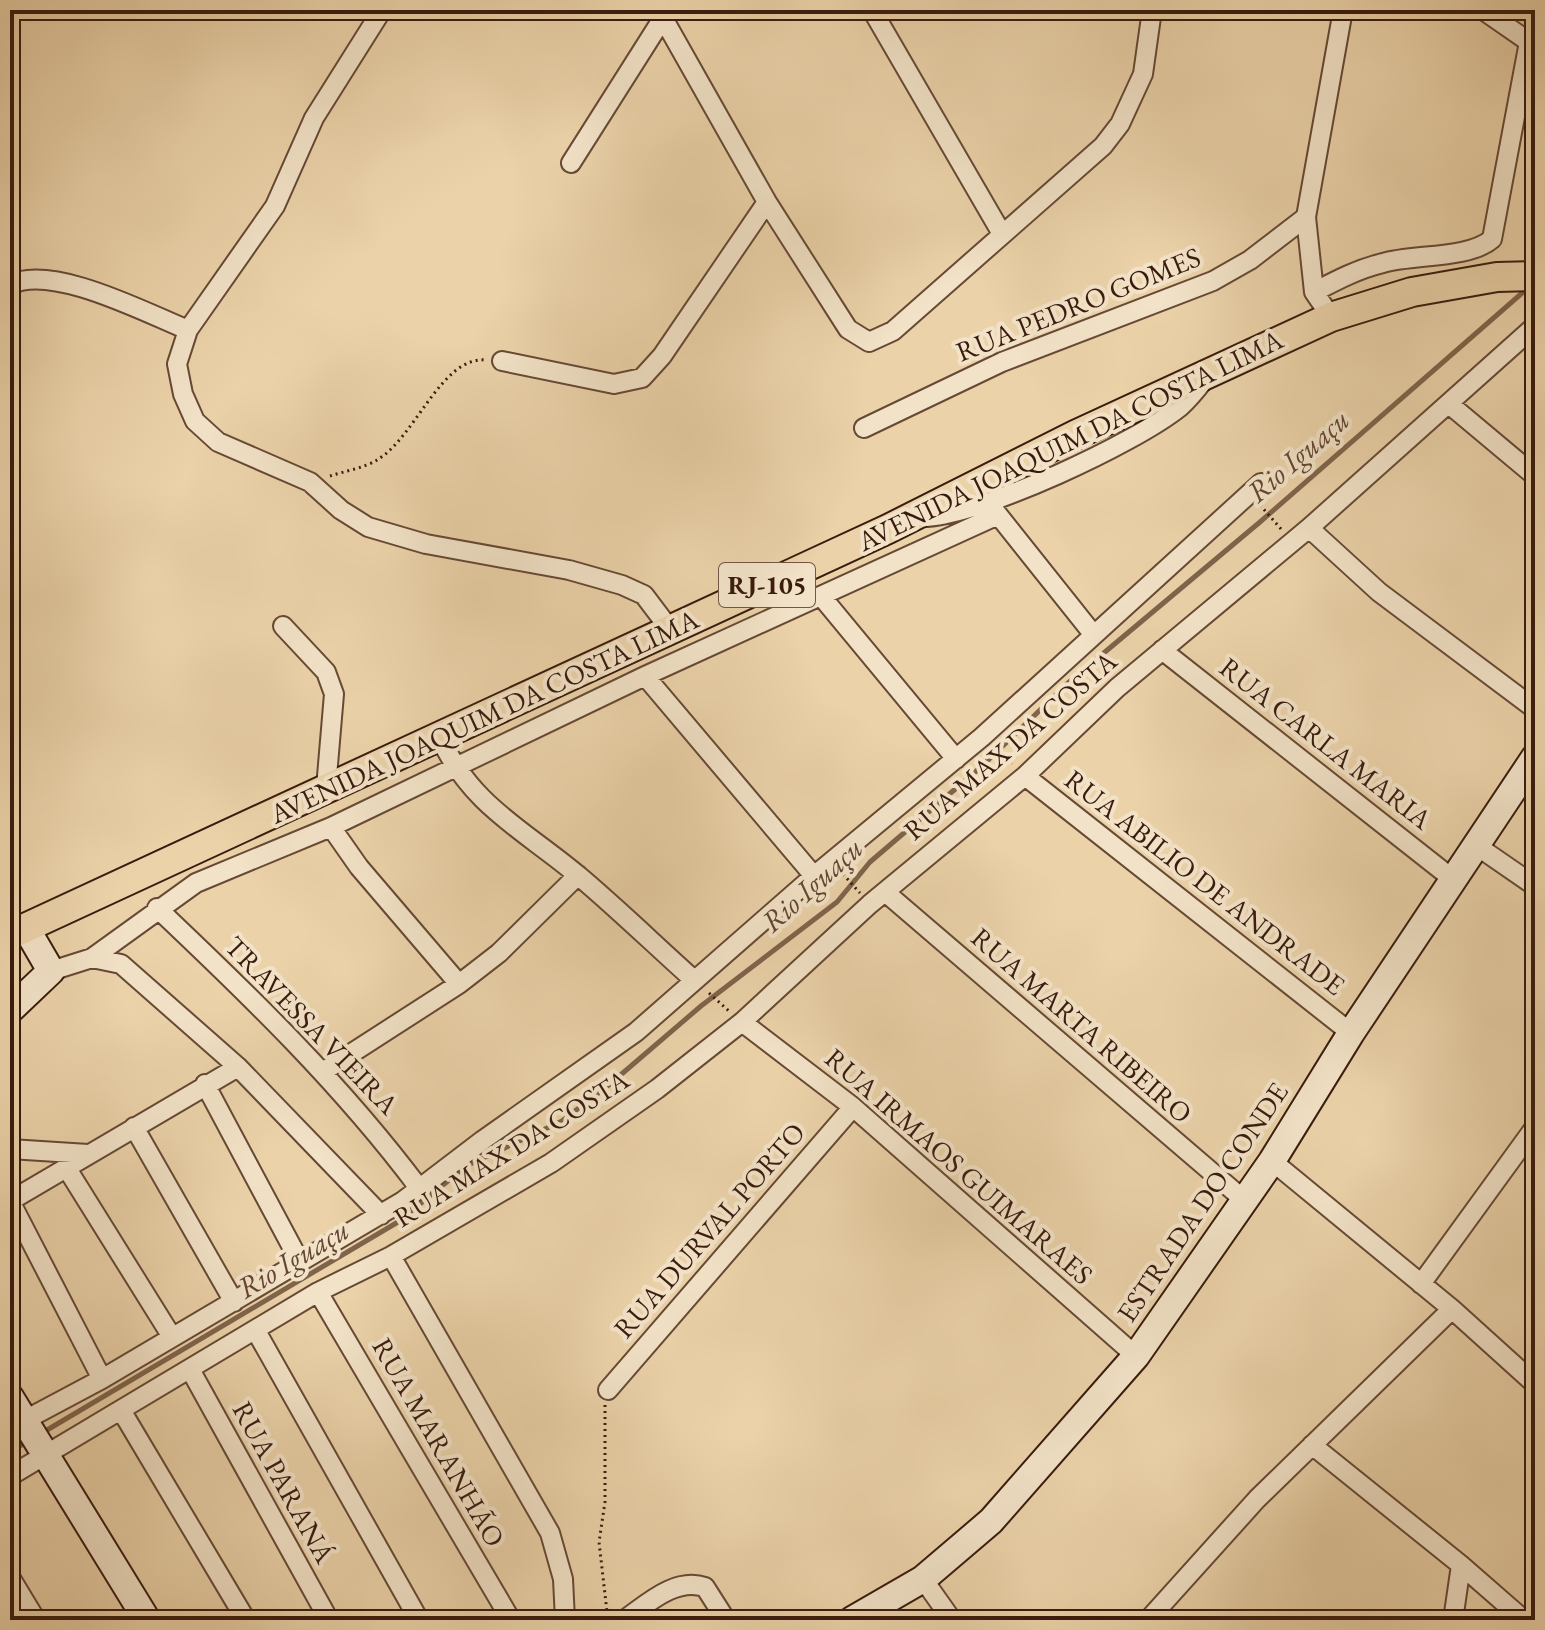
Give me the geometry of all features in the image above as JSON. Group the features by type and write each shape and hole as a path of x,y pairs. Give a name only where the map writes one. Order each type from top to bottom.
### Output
{"main road":[{"name":"AVENIDA JOAQUIM DA COSTA LIMA","path":"18,931 911,518 1075,435 1331,317 1412,292 1497,277 1535,276"}],"street":[{"path":"382,10 314,118 275,206 188,330 177,364 183,394 195,421 218,442 310,482 341,510 368,527 426,544 569,570 622,585 644,595 669,628"},
{"path":"872,10 1002,234"},
{"path":"571,163 665,14 767,202 848,329 869,342 893,331 1103,146 1120,124 1143,74 1152,10"},
{"path":"1331,317 1314,292 1306,217 1343,10"},
{"path":"1314,292 1346,275 1385,262 1475,249 1492,239 1532,44 1483,10"},
{"path":"502,361 614,384 632,383 642,378 662,356 767,202"},
{"name":"RUA PEDRO GOMES","path":"864,428 1002,362 1213,281 1250,260 1306,217"},
{"path":"10,285 22,279 41,278 95,293 188,330"},
{"name":"RUA MAX DA COSTA","path":"10,1476 191,1371 318,1292 391,1256 599,1132 739,1019 1162,650 1309,528 1535,326"},
{"path":"10,1010 51,971 92,958 157,908 196,883 331,827 645,676 821,596 994,510 1160,420 1191,397 1209,375"},
{"path":"1449,404 1535,476"},
{"name":"RUA MAX DA COSTA","path":"20,1424 381,1215 636,1032 697,983 814,876 956,759 1093,634 1259,492"},
{"path":"911,518 994,510"},
{"path":"994,510 1093,634"},
{"path":"1309,528 1379,592 1535,709"},
{"path":"821,596 956,759"},
{"path":"283,626 326,672 334,694 326,788"},
{"name":"RUA CARLA MARIA","path":"1162,650 1454,880"},
{"path":"645,676 814,876"},
{"path":"439,736 454,768 477,795 578,875 697,983"},
{"name":"ESTRADA DO CONDE","path":"852,1620 923,1579 991,1521 1136,1356 1190,1283 1243,1199 1272,1161 1351,1033 1535,757"},
{"path":"369,768 385,800"},
{"name":"RUA ABILIO DE ANDRADE","path":"1021,773 1351,1033"},
{"path":"331,827 359,867 459,984"},
{"path":"1477,846 1535,886"},
{"path":"324,1071 459,984 499,953 578,875"},
{"name":"RUA MARTA RIBEIRO","path":"885,892 1243,1199"},
{"name":"TRAVESSA VIEIRA","path":"157,908 324,1071 370,1123 419,1188"},
{"path":"18,931 51,971"},
{"path":"92,958 121,964 238,1067 381,1215"},
{"name":"RUA IRMAOS GUIMARAES","path":"739,1019 853,1107 1136,1356"},
{"path":"102,1379 10,1201 238,1067"},
{"path":"205,1084 300,1262"},
{"name":"RUA DURVAL PORTO","path":"608,1390 853,1107"},
{"path":"134,1127 234,1302"},
{"path":"1421,1284 1535,1127"},
{"path":"10,1149 88,1154"},
{"path":"1272,1161 1452,1309 1535,1384"},
{"path":"66,1167 172,1337"},
{"path":"391,1256 550,1533 563,1579 565,1620"},
{"name":"RUA MARANHÃO","path":"318,1292 511,1620"},
{"path":"1148,1620 1180,1580 1312,1445 1452,1309"},
{"path":"256,1331 419,1620"},
{"name":"RUA PARANÁ","path":"191,1371 329,1620"},
{"path":"10,1397 20,1424 47,1454 143,1618"},
{"path":"121,1410 231,1601 246,1620"},
{"path":"1312,1445 1524,1620"},
{"path":"1453,1620 1461,1565"},
{"path":"10,1577 36,1620"},
{"path":"923,1579 952,1620"},
{"path":"624,1620 659,1595 690,1584 705,1587 726,1620"}],"path":[{"path":"310,482 376,461 404,438 456,368 474,359 502,361"},
{"path":"1259,492 1284,532"},
{"path":"989,743 1021,773"},
{"path":"837,868 864,898"},
{"path":"697,983 739,1019"},
{"path":"608,1390 602,1418 605,1502 599,1542 608,1620"}],"waterway":[{"name":"Rio Iguaçu","path":"42,1433 398,1222 466,1166 562,1121 701,1006 837,902 870,862 981,767 1068,683 1260,522 1529,287"},
{"name":"Rio Iguaçu","path":"10,1451 27,1442"}]}
